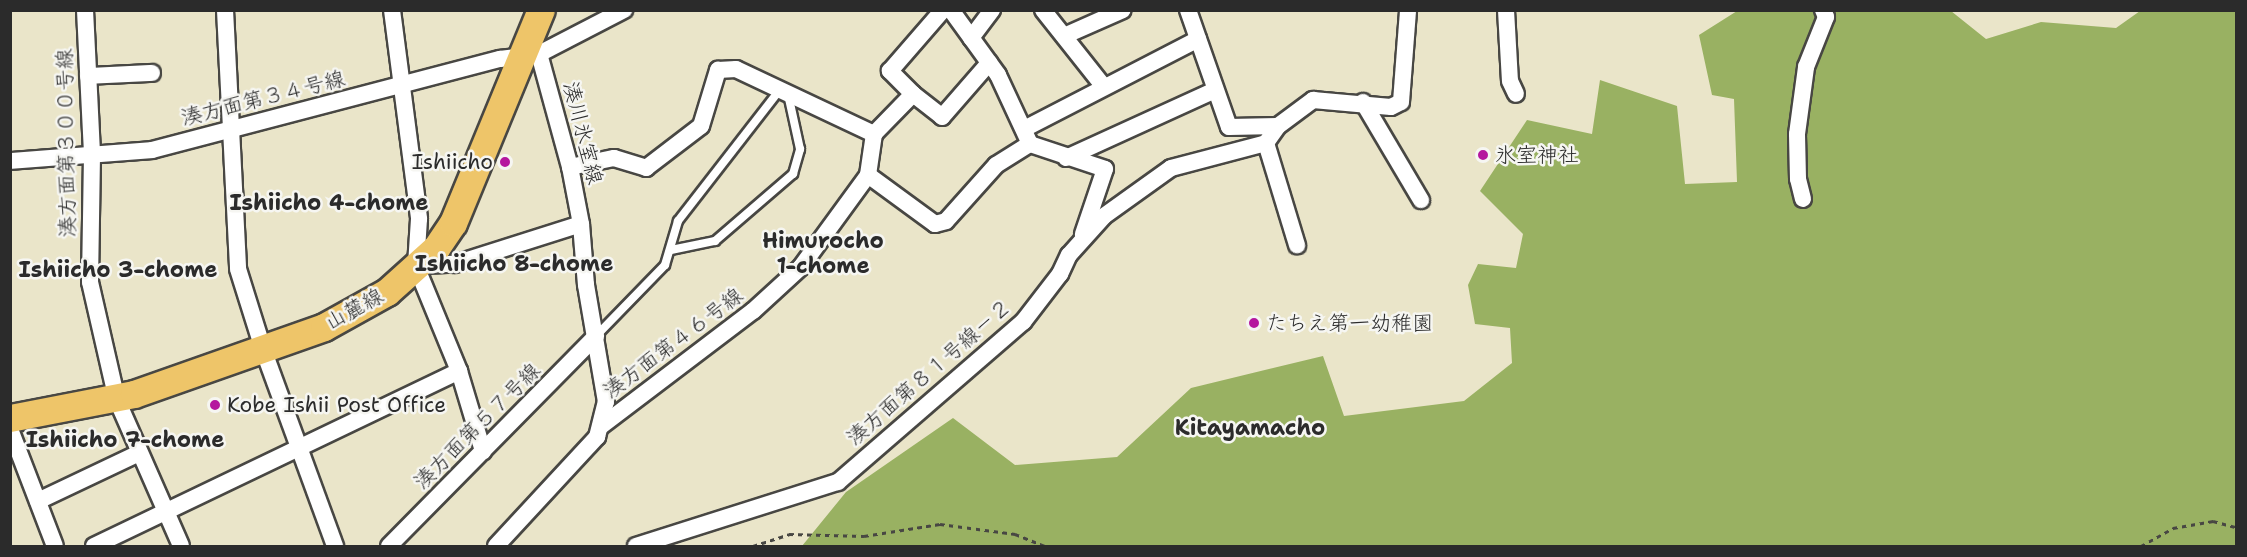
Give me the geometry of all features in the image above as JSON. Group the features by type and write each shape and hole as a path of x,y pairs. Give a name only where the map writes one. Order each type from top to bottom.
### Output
{"main road":[{"name":"山麓線","path":"10,418 117,400 263,349 366,307 436,248 453,223 531,56 541,10"}],"street":[{"name":"湊方面第３００号線","path":"85,10 92,154 90,282 117,400 164,513 181,546"},
{"path":"225,10 238,269 263,349 335,546"},
{"path":"392,10 419,219 416,266 459,371 483,451"},
{"path":"531,56 624,10"},
{"path":"943,10 890,71 913,94 942,117 989,63"},
{"path":"951,10 989,63 1027,136 1066,158 1105,170 1080,243"},
{"path":"970,39 992,10"},
{"path":"1043,10 1104,87"},
{"path":"1064,36 1123,10"},
{"path":"1188,10 1229,127 1278,126"},
{"path":"1297,245 1266,143 1278,126 1313,100 1363,102 1391,107 1401,102 1408,10"},
{"path":"1506,10 1510,81 1516,93"},
{"path":"1803,199 1798,179 1797,134 1806,67 1826,17 1823,10"},
{"path":"868,175 935,224 946,221 996,165 1027,136 1104,87 1198,39"},
{"name":"湊方面第３４号線","path":"10,161 152,150 500,59 531,56"},
{"name":"湊川氷室線","path":"531,56 570,167 581,224 586,285 606,402 600,427"},
{"path":"570,167 614,158 646,168 701,126 718,70 736,69 784,89 874,134 913,94"},
{"path":"88,76 152,73"},
{"path":"1066,158 1215,90"},
{"path":"1363,102 1421,200"},
{"name":"湊方面第４６号線","path":"600,427 753,311 801,267 868,175 874,134"},
{"name":"湊方面第８１号線－２","path":"636,546 838,482 1023,322 1080,243 1104,216 1171,168 1266,143"},
{"path":"416,266 455,264 581,224"},
{"name":"湊方面第５７号線","path":"389,546 596,336"},
{"path":"94,546 459,371"},
{"path":"496,546 597,437 600,427"},
{"path":"10,429 55,546"},
{"path":"38,501 139,453"}],"lane":[{"path":"671,250 715,241 793,174 800,148 784,89"},
{"path":"596,336 665,265 678,221 784,89"}],"path":[{"path":"2141,546 2173,528 2213,521 2236,527"},
{"path":"753,546 789,534 864,536 940,524 1015,534 1045,546"},
{"path":"1614,546 1673,546"}],"green space":[{"path":"1737,11 1951,11 1986,39 2041,22 2116,28 2140,11 2236,11 2236,546 802,546 846,492 953,418 1015,465 1117,457 1191,388 1323,356 1344,416 1464,401 1512,363 1510,328 1475,324 1468,285 1478,264 1516,268 1523,234 1480,191 1527,120 1592,134 1600,80 1677,106 1685,184 1737,182 1734,99 1712,95 1699,35"}],"place":[{"name":"氷室神社","path":"1483,155"},
{"name":"Ishiicho","path":"505,162"},
{"name":"たちえ第一幼稚園","path":"1254,323"},
{"name":"Kobe Ishii Post Office","path":"215,405"}],"district":[{"name":"Ishiicho 4-chome","path":"329,203"},
{"name":"Himurocho 1-chome","path":"823,252"},
{"name":"Ishiicho 8-chome","path":"514,264"},
{"name":"Ishiicho 3-chome","path":"118,270"},
{"name":"Kitayamacho","path":"1250,428"},
{"name":"Ishiicho 7-chome","path":"125,440"}]}
